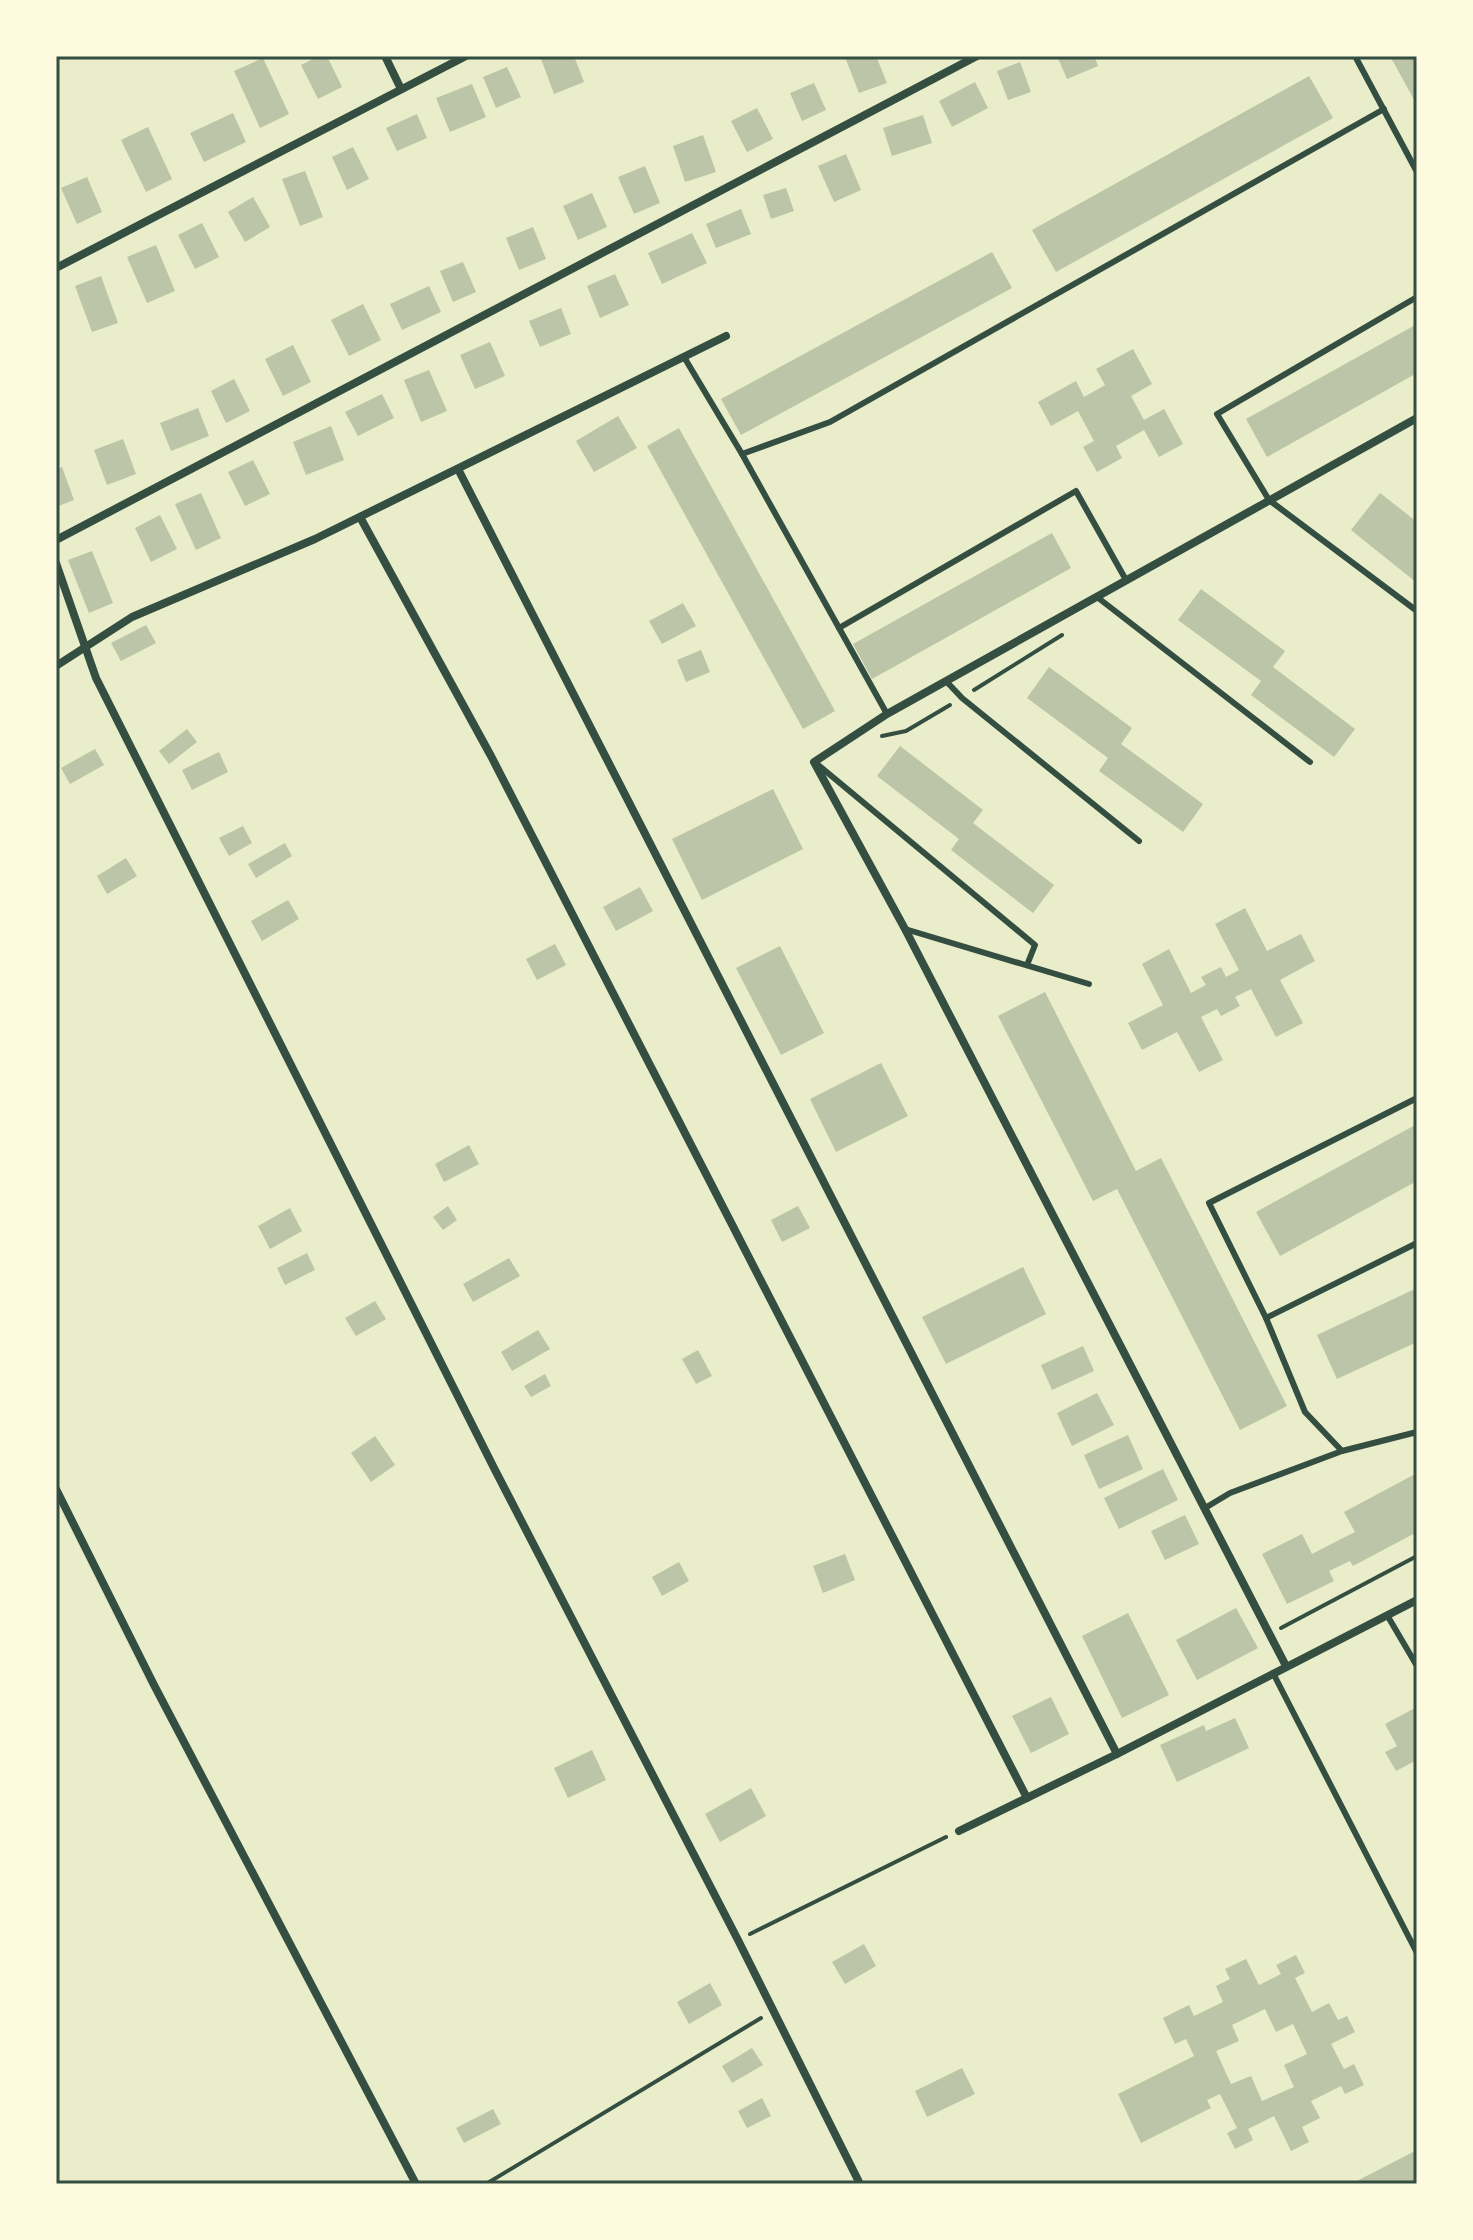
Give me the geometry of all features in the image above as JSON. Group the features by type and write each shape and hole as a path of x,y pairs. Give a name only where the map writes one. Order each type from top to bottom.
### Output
{"street":[{"path":"385,56 401,89"},
{"path":"56,268 466,56"},
{"path":"56,540 977,56"},
{"path":"56,666 132,617 360,517 726,336"},
{"path":"1286,1666 905,929 814,762 887,714 1417,418"},
{"path":"458,469 1117,1754"},
{"path":"360,517 491,756 1027,1798"},
{"path":"56,563 96,678 860,2184"},
{"path":"56,1489 154,1685 416,2184"},
{"path":"959,1831 1117,1754 1417,1600"}],"lane":[{"path":"1355,56 1417,172"},
{"path":"742,454 830,422 1384,109"},
{"path":"1417,297 1217,414 1269,500 1417,611"},
{"path":"684,357 742,454 887,714"},
{"path":"839,628 1076,491 1126,580"},
{"path":"1097,597 1310,762"},
{"path":"946,681 962,698 1139,841"},
{"path":"814,762 1035,945 1027,965"},
{"path":"905,929 1089,984"},
{"path":"1342,1451 1305,1412 1266,1318 1209,1203 1417,1098"},
{"path":"1266,1318 1417,1243"},
{"path":"1205,1508 1230,1493 1342,1451 1417,1432"},
{"path":"1387,1615 1417,1666"},
{"path":"1273,1673 1417,1953"}],"path":[{"path":"1270,1634 1417,1556"},
{"path":"738,1940 959,1831"},
{"path":"486,2184 772,2011"}],"building":[{"path":"319,56 327,56 342,87 318,99 301,65"},
{"path":"540,56 574,56 584,82 554,94"},
{"path":"876,56 887,83 859,93 845,57"},
{"path":"1057,56 1094,56 1098,66 1067,79"},
{"path":"1390,56 1417,56 1417,105"},
{"path":"263,58 289,114 260,128 234,71"},
{"path":"1020,62 1031,92 1008,100 997,71"},
{"path":"507,67 521,97 496,108 483,77"},
{"path":"1309,76 1333,118 1056,272 1032,230"},
{"path":"975,82 988,108 952,127 939,101"},
{"path":"814,83 826,110 802,121 790,93"},
{"path":"472,84 486,117 450,132 436,98"},
{"path":"757,108 773,139 747,152 731,121"},
{"path":"233,113 246,142 204,162 190,133"},
{"path":"417,114 427,138 397,151 386,128"},
{"path":"923,115 932,143 892,156 883,128"},
{"path":"148,127 172,179 146,192 121,140"},
{"path":"703,135 716,172 685,182 673,146"},
{"path":"353,147 369,179 347,190 332,157"},
{"path":"846,154 861,190 834,202 818,166"},
{"path":"645,166 660,203 634,214 618,177"},
{"path":"305,171 323,217 300,226 282,179"},
{"path":"87,177 102,212 77,224 61,188"},
{"path":"786,188 794,211 771,219 763,195"},
{"path":"592,193 607,227 578,240 563,206"},
{"path":"253,197 270,227 245,242 228,212"},
{"path":"741,209 751,234 716,248 706,224"},
{"path":"202,223 219,257 195,269 178,235"},
{"path":"533,227 546,259 519,270 506,238"},
{"path":"692,233 707,263 662,284 648,253"},
{"path":"156,245 175,291 147,303 127,257"},
{"path":"992,252 1012,288 741,435 721,399"},
{"path":"463,262 476,292 453,302 440,271"},
{"path":"615,274 629,305 600,318 587,286"},
{"path":"101,276 118,323 92,332 75,286"},
{"path":"429,286 441,312 402,330 390,304"},
{"path":"363,304 381,340 349,356 331,320"},
{"path":"561,308 571,334 540,347 529,321"},
{"path":"1417,324 1417,373 1267,457 1246,419"},
{"path":"490,342 505,376 475,389 460,355"},
{"path":"293,345 311,382 283,396 265,359"},
{"path":"1133,349 1152,384 1131,396 1144,420 1164,409 1183,444 1159,457 1144,430 1116,446 1122,458 1097,472 1083,447 1094,441 1078,411 1051,426 1038,402 1076,381 1084,397 1105,385 1096,369"},
{"path":"429,370 447,411 421,422 404,380"},
{"path":"234,379 250,411 226,423 211,391"},
{"path":"382,394 394,418 358,436 345,412"},
{"path":"198,408 209,436 171,451 160,423"},
{"path":"618,416 637,448 594,472 576,441"},
{"path":"331,426 344,460 306,475 293,442"},
{"path":"679,428 835,711 803,729 647,446"},
{"path":"123,439 136,474 107,485 94,450"},
{"path":"253,460 270,494 245,506 228,472"},
{"path":"62,467 74,500 56,507 56,469"},
{"path":"201,493 221,538 196,550 175,504"},
{"path":"1380,493 1417,522 1417,583 1351,530"},
{"path":"160,515 177,549 151,562 135,528"},
{"path":"1052,533 1071,568 872,679 853,644"},
{"path":"92,551 113,603 89,613 68,560"},
{"path":"1201,589 1285,651 1273,667 1355,729 1334,757 1251,695 1261,681 1178,620"},
{"path":"683,603 696,626 662,644 649,621"},
{"path":"146,625 156,643 121,661 111,643"},
{"path":"701,650 710,672 686,682 677,660"},
{"path":"1049,667 1132,728 1121,744 1203,804 1183,832 1099,771 1108,758 1027,698"},
{"path":"187,729 197,742 169,764 159,751"},
{"path":"900,746 983,810 973,823 1054,885 1033,913 951,850 959,839 877,776"},
{"path":"95,749 104,765 70,784 61,768"},
{"path":"219,752 228,772 192,790 182,770"},
{"path":"773,789 803,849 702,900 672,839"},
{"path":"243,826 252,843 229,856 219,838"},
{"path":"285,843 292,856 256,878 248,864"},
{"path":"126,858 137,876 107,894 97,876"},
{"path":"640,887 653,911 616,931 603,907"},
{"path":"288,900 299,919 262,941 251,921"},
{"path":"1245,908 1267,951 1301,934 1315,961 1280,980 1303,1023 1276,1037 1251,989 1235,997 1240,1006 1221,1016 1217,1009 1201,1017 1223,1060 1199,1072 1177,1032 1142,1050 1128,1023 1163,1005 1142,964 1169,949 1191,993 1206,985 1201,977 1221,967 1226,977 1239,970 1215,924"},
{"path":"555,944 566,965 537,980 526,959"},
{"path":"780,946 824,1033 781,1055 736,968"},
{"path":"1045,992 1136,1171 1161,1158 1287,1406 1240,1430 1117,1189 1093,1201 998,1016"},
{"path":"881,1063 908,1116 836,1152 810,1099"},
{"path":"1417,1124 1417,1181 1280,1256 1256,1212"},
{"path":"469,1145 479,1164 444,1182 435,1164"},
{"path":"448,1206 457,1220 443,1230 433,1217"},
{"path":"798,1206 810,1228 782,1242 771,1220"},
{"path":"290,1208 302,1231 270,1249 258,1226"},
{"path":"307,1253 315,1270 285,1285 277,1268"},
{"path":"509,1258 520,1276 473,1302 463,1284"},
{"path":"1023,1267 1046,1314 946,1364 922,1317"},
{"path":"1417,1288 1417,1342 1337,1379 1317,1335"},
{"path":"375,1301 386,1319 356,1336 345,1318"},
{"path":"538,1330 550,1349 512,1371 501,1352"},
{"path":"1083,1346 1094,1371 1052,1390 1041,1365"},
{"path":"698,1350 712,1376 696,1384 682,1359"},
{"path":"545,1374 551,1386 531,1397 524,1386"},
{"path":"1097,1393 1114,1425 1072,1446 1057,1413"},
{"path":"1128,1435 1143,1469 1099,1489 1084,1455"},
{"path":"375,1436 395,1465 371,1482 351,1453"},
{"path":"1163,1469 1178,1500 1119,1529 1104,1498"},
{"path":"1417,1473 1417,1532 1353,1566 1350,1561 1329,1571 1334,1581 1287,1604 1262,1554 1302,1534 1312,1554 1355,1532 1344,1512"},
{"path":"1185,1515 1199,1544 1165,1560 1151,1531"},
{"path":"845,1554 855,1580 823,1593 813,1566"},
{"path":"679,1562 689,1581 662,1596 652,1577"},
{"path":"1236,1608 1258,1648 1197,1680 1176,1640"},
{"path":"1128,1613 1169,1695 1122,1718 1082,1636"},
{"path":"1051,1697 1069,1734 1031,1753 1012,1716"},
{"path":"1417,1707 1417,1760 1396,1771 1385,1752 1397,1746 1385,1724"},
{"path":"1235,1718 1249,1748 1177,1782 1160,1745 1204,1725 1206,1731"},
{"path":"592,1750 606,1780 568,1798 554,1768"},
{"path":"751,1788 766,1816 720,1842 705,1814"},
{"path":"864,1944 876,1966 845,1984 832,1962"},
{"path":"1296,1955 1305,1973 1295,1978 1312,2012 1329,2003 1338,2020 1347,2016 1355,2032 1331,2044 1344,2069 1354,2064 1364,2085 1345,2094 1341,2086 1311,2101 1320,2118 1302,2127 1309,2142 1291,2151 1274,2116 1248,2129 1253,2140 1235,2149 1227,2133 1237,2128 1220,2094 1207,2100 1211,2108 1141,2143 1118,2094 1194,2056 1186,2039 1175,2044 1163,2018 1189,2005 1194,2016 1223,2002 1216,1986 1230,1979 1225,1969 1246,1959 1259,1985 1281,1974 1276,1965","holes":["1265,2009 1276,2032 1293,2024 1307,2054 1284,2065 1294,2087 1262,2101 1251,2076 1231,2084 1216,2051 1239,2041 1232,2025"]},
{"path":"710,1983 722,2005 689,2024 677,2002"},
{"path":"752,2048 763,2065 732,2083 722,2066"},
{"path":"962,2068 975,2094 927,2117 915,2091"},
{"path":"762,2098 771,2116 747,2128 738,2111"},
{"path":"493,2109 501,2124 464,2143 456,2128"},
{"path":"1417,2150 1417,2184 1351,2184"}]}
